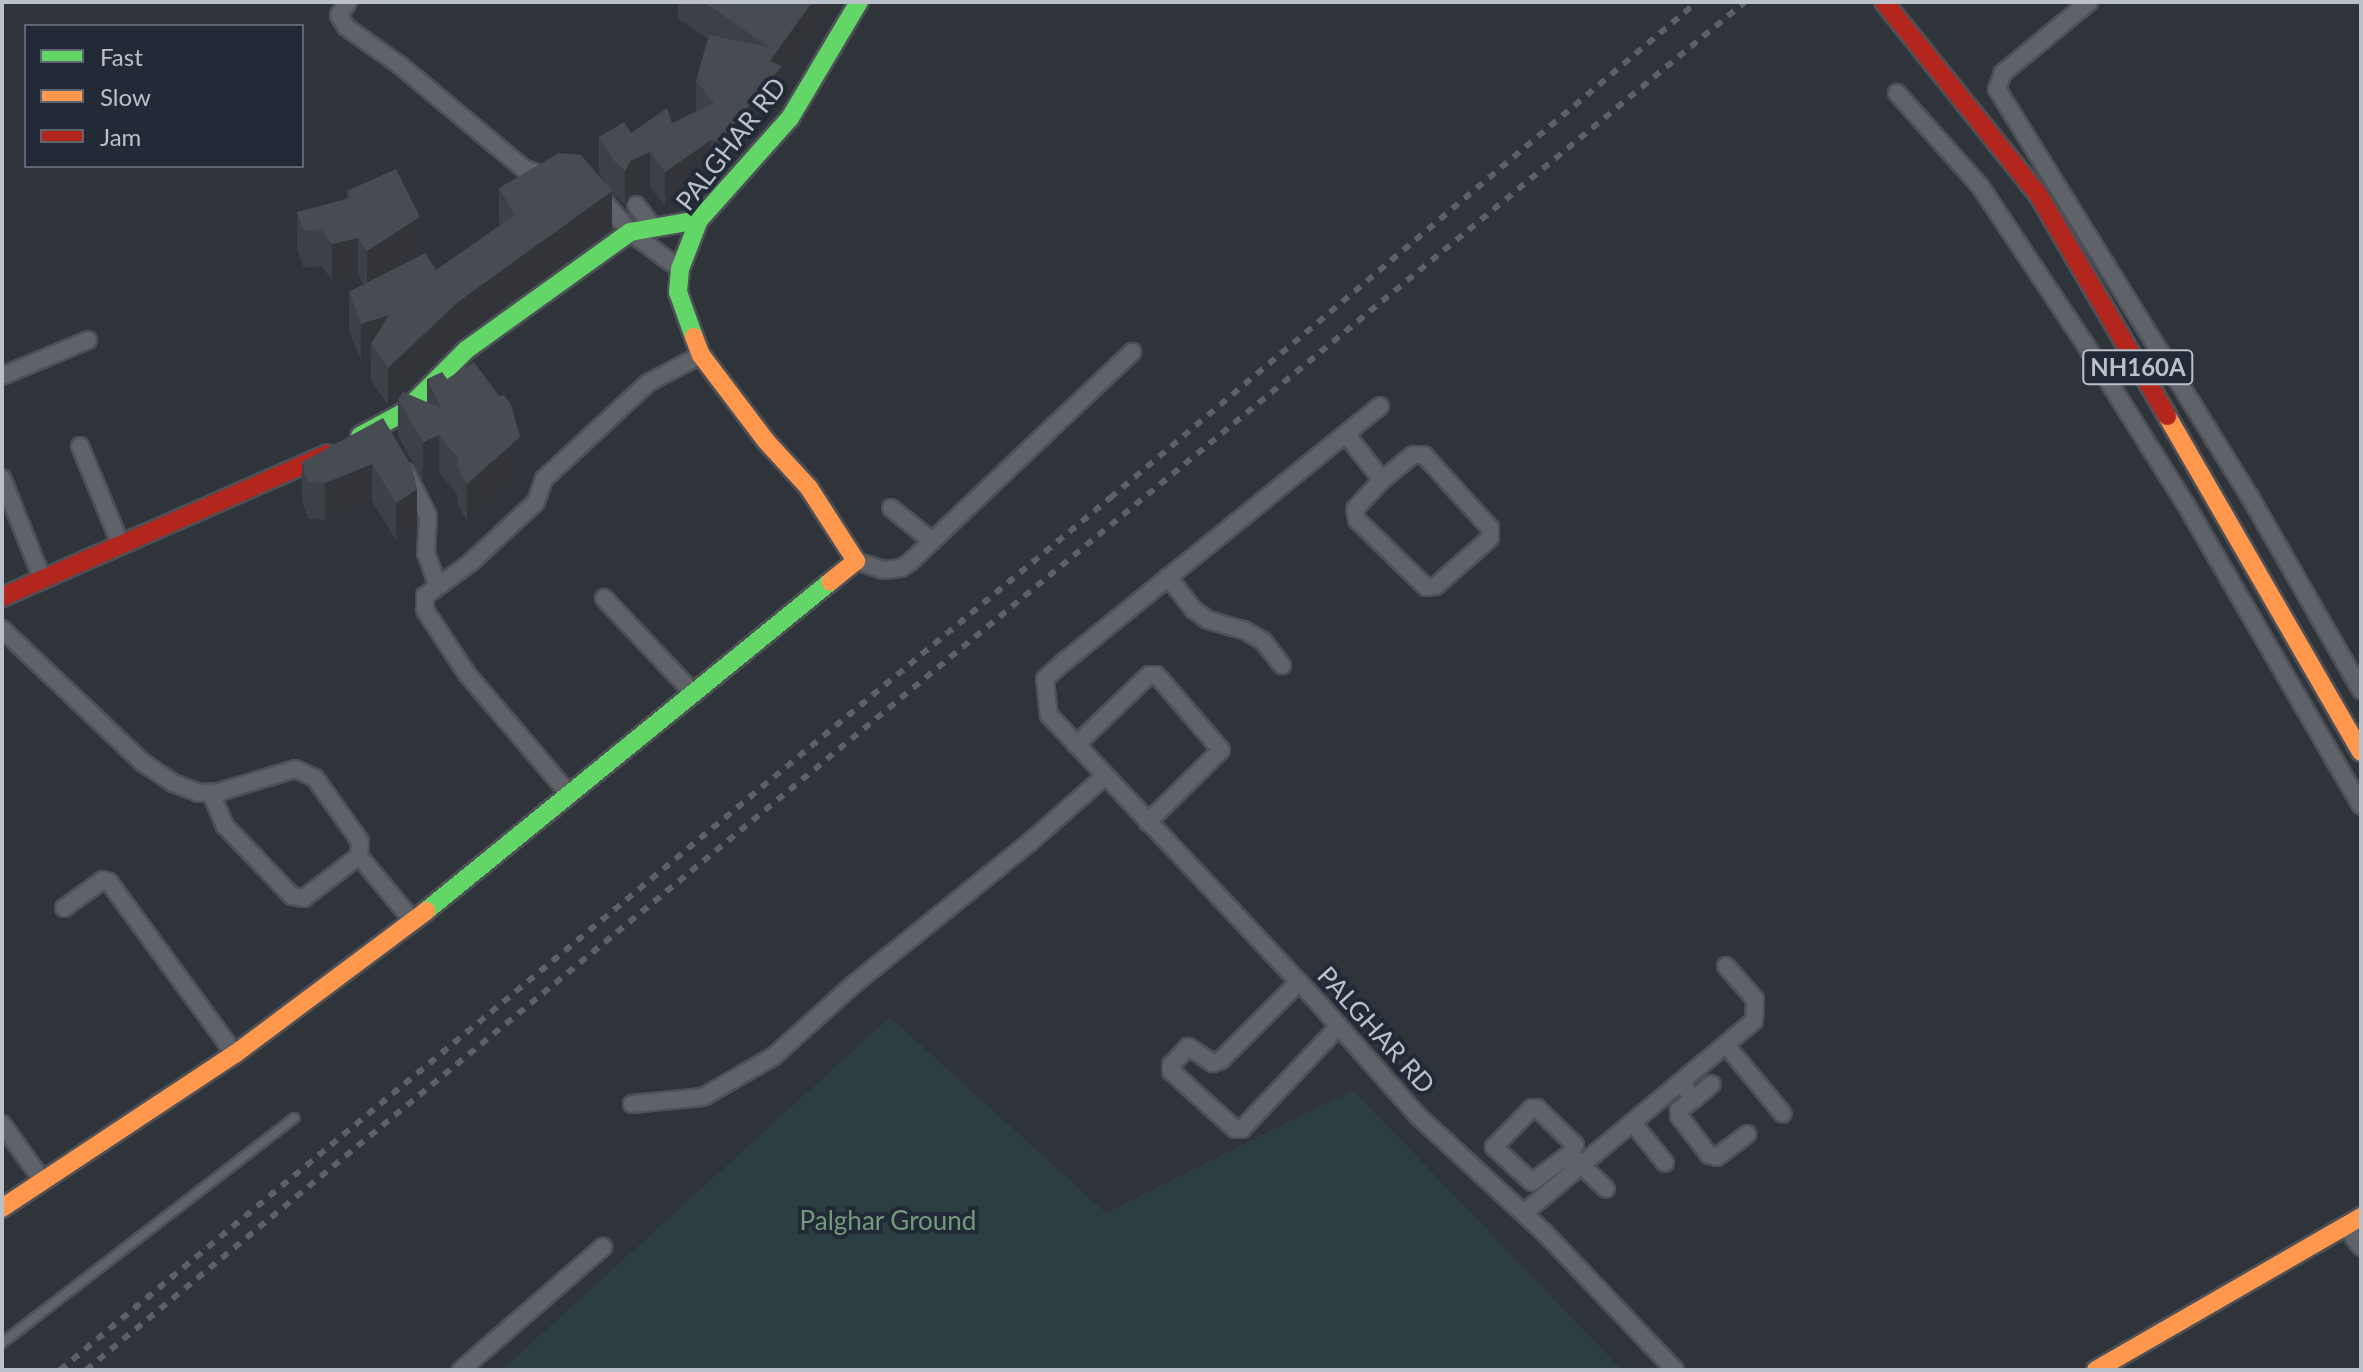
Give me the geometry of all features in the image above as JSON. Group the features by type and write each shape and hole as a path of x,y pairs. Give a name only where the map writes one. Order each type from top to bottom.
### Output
{"main road":[{"name":"PALGHAR RD","path":"856,561 809,488 766,441 701,355 678,292 680,269 699,220 790,118 859,2"},
{"name":"NH160A","path":"1884,2 2038,194 2361,752"},
{"path":"2,597 382,432 466,350 630,232 699,220"},
{"path":"2,1208 235,1054 413,921 856,561"},
{"path":"2096,1370 2353,1221"}],"street":[{"path":"348,2 339,15 346,27 401,66 523,168 543,177 569,179"},
{"path":"2089,2 2003,73 1997,89 2250,497 2361,690"},
{"path":"1897,93 1980,186 2085,344 2189,510 2361,806"},
{"path":"587,182 630,232 680,269"},
{"path":"636,205 653,227"},
{"path":"2,376 88,340"},
{"path":"856,561 883,570 901,568 1132,352"},
{"path":"570,795 467,674 425,610 425,596 470,563 536,502 544,479 648,383 701,355"},
{"path":"1282,665 1263,641 1244,630 1208,620 1194,610 1168,577 1380,406"},
{"path":"1346,434 1382,480"},
{"path":"80,446 121,545"},
{"path":"1413,455 1424,455 1490,528 1490,538 1436,586 1426,587 1357,520 1355,509 1382,480 1413,455"},
{"path":"400,462 428,516 426,553 438,586"},
{"path":"2,478 42,578"},
{"path":"891,508 932,541"},
{"name":"PALGHAR RD","path":"1168,577 1045,679 1049,715 1299,982 1417,1115 1524,1213 1675,1370"},
{"path":"604,598 694,694"},
{"path":"2,629 142,762 173,783 199,793 211,793 295,769 315,778 360,841 359,856 413,921"},
{"path":"1076,745 1149,675 1156,675 1161,680 1221,750 1148,822"},
{"path":"632,1104 703,1097 774,1056 854,984 1029,843 1105,776"},
{"path":"211,793 225,826 292,896 304,898 359,856"},
{"path":"64,908 103,880 109,882 235,1054"},
{"path":"1606,1189 1576,1159 1575,1145 1537,1108 1532,1108 1494,1147 1532,1182 1576,1159 1633,1123 1754,1021 1757,1011 1755,999 1726,966"},
{"path":"1299,982 1221,1060 1213,1063 1188,1047 1171,1065 1171,1071 1235,1129 1242,1129 1339,1026"},
{"path":"1726,1045 1783,1114"},
{"path":"1681,1082 1694,1099"},
{"path":"1712,1084 1679,1110 1679,1116 1709,1155 1717,1157 1747,1134"},
{"path":"1633,1123 1665,1163"},
{"path":"2,1124 43,1181"},
{"path":"1524,1213 1576,1159"},
{"path":"2353,1221 2361,1247"},
{"path":"461,1370 603,1247"}],"lane":[{"path":"2,1343 294,1118"}],"green space":[{"name":"Palghar Ground","path":"890,1017 1106,1213 1353,1090 1622,1370 502,1370"}],"building":[{"path":"704,2 812,2 770,61 782,66 719,142 711,140 665,172 650,152 630,161 625,171 614,161 599,137 624,122 631,133 667,108 672,123 714,103 696,81 709,35 769,47"},
{"path":"559,153 581,155 612,191 458,302 388,368 371,344 389,315 361,324 349,292 425,253 436,270 515,215 499,188"},
{"path":"396,169 420,217 367,251 358,238 332,244 322,229 304,231 297,212 350,198 347,191"},
{"path":"474,362 499,396 504,395 511,404 520,437 467,484 457,466 459,459 439,435 423,442 398,399 403,392 441,408 427,379 442,372 447,379"},
{"path":"383,418 412,467 417,489 396,503 372,464 325,483 308,482 302,462"}],"railway":[{"path":"60,1370 1110,498 1697,2"},
{"path":"86,1370 1745,2"}],"traffic: fast":[{"path":"694,337 678,292 680,269 699,220 790,118 859,2"},
{"path":"360,436 404,412 466,350 630,232 699,220"},
{"path":"426,911 830,582"}],"traffic: slow":[{"path":"694,337 701,355 766,441 809,488 856,561 830,582"},
{"path":"2167,416 2361,752"},
{"path":"2,1208 235,1054 426,911"},
{"path":"2096,1370 2361,1217"}],"traffic: jam":[{"path":"1884,2 2038,194 2167,416"},
{"path":"2,597 327,454"}]}
